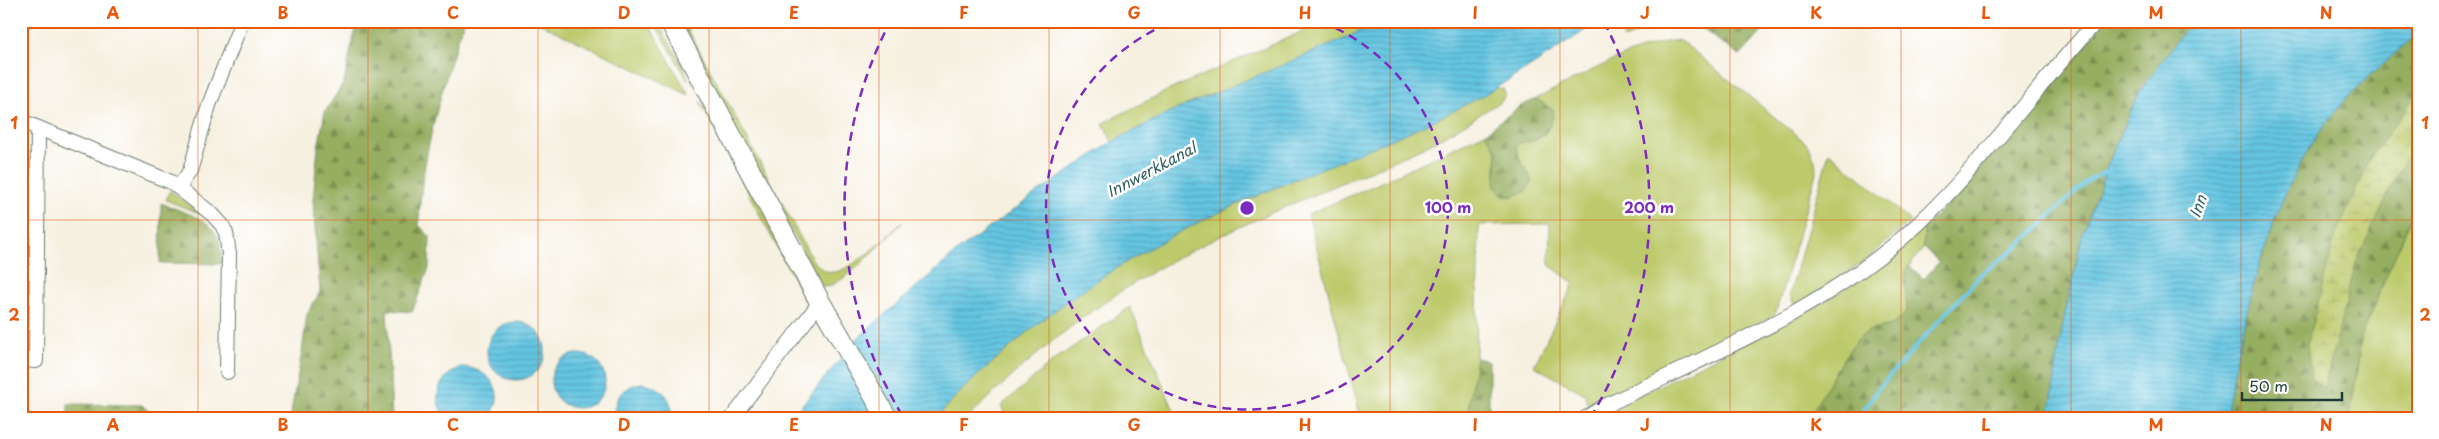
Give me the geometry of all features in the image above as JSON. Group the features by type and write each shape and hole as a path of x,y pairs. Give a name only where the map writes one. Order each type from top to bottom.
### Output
{"main road":[{"path":"670,21 819,310 887,418"}],"street":[{"path":"179,187 190,171 209,105 242,21"},
{"path":"1586,418 1605,406 1789,317 1832,291 1871,263 1916,225 1966,173 2097,21"},
{"path":"21,121 179,187 212,214 226,233 230,254 227,372"},
{"path":"21,360 36,360 38,128"},
{"path":"21,272 37,272"},
{"path":"732,418 819,310"}],"green space":[{"path":"357,21 464,21 434,122 423,174 419,225 430,237 429,268 412,312 387,310 392,418 290,418 307,314 320,292 313,200 318,147 325,112 344,82"},
{"path":"535,21 647,21 689,95"},
{"path":"653,21 657,21 684,67 688,80"},
{"path":"673,21 682,21 689,31 812,259 818,265 831,272 848,267 868,253 903,222 865,260 842,279 832,285 823,287"},
{"path":"1326,21 1378,21 1349,37 1168,113 1112,142 1103,123 1167,91"},
{"path":"1642,21 1658,21 1628,38 1622,38"},
{"path":"1702,21 1772,21 1740,56 1698,26"},
{"path":"2105,21 2192,21 2141,89 2114,149 2083,231 2062,328 2049,418 1809,418 1844,358 1860,337 1874,329 1891,325 1907,311 1905,276 1908,265 1924,279 1939,262 1924,248 1924,226 1944,208"},
{"path":"2418,33 2418,202 2362,333 2350,418 2226,418 2251,295 2263,253 2295,173 2316,137 2341,105"},
{"path":"1680,40 1805,142 1814,156 1816,173 1776,312 1770,318 1588,405 1585,394 1534,366 1574,283 1549,265 1550,224 1479,225 1476,358 1467,418 1361,418 1308,214 1373,186 1485,133 1497,151 1495,187 1509,197 1525,192 1530,176 1518,160 1516,146 1542,135 1553,110 1536,99 1626,55 1663,43"},
{"path":"1495,88 1503,89 1505,93 1502,101 1433,142 1240,227 1151,273 1068,329 1018,371 968,418 937,418 953,399 1026,333 1088,286 1131,258 1215,215 1416,127"},
{"path":"2418,92 2418,139 2397,175 2356,262 2324,388 2311,378 2307,344 2336,235 2370,158"},
{"path":"1536,99 1553,110 1551,123 1540,138 1516,146 1519,157 1532,183 1518,195 1501,195 1495,186 1497,151 1485,133 1519,107"},
{"path":"700,102 708,108 806,290 805,300"},
{"path":"1829,152 1911,221 1867,259 1801,303 1793,303 1790,294"},
{"path":"170,191 203,215 166,200"},
{"path":"2418,202 2418,418 2350,418 2362,333"},
{"path":"161,203 196,217 213,229 221,249 222,264 160,263"},
{"path":"1924,226 1924,248 1907,271 1907,311 1896,325 1867,332 1854,344 1809,418 1594,418 1799,316 1857,282"},
{"path":"1130,307 1177,418 1006,418 1001,406 1053,361"},
{"path":"1476,358 1489,361 1489,418 1467,418"},
{"path":"68,404 142,405 156,418 68,418"}],"water":[{"name":"Innwerkkanal","path":"1378,21 1599,21 1520,73 1460,108 1206,219 1108,273 1026,333 953,399 937,418 791,418 859,337 960,249 1112,142 1168,113 1349,37"},
{"name":"Inn","path":"2192,21 2418,21 2418,33 2341,105 2316,137 2295,173 2263,253 2251,295 2226,418 2049,418 2062,328 2083,231 2114,149 2141,89"},
{"path":"510,322 522,322 537,330 545,345 545,357 537,372 522,380 510,380 495,372 487,357 487,345 495,330"},
{"path":"578,354 588,356 597,362 603,371 605,381 603,391 597,400 588,406 578,408 568,406 559,400 553,391 551,381 553,371 559,362 568,356"},
{"path":"463,367 482,373 494,385 497,392 497,401 488,418 446,418 441,410 438,403 439,388 448,375"},
{"path":"642,383 654,386 664,394 671,404 671,418 614,418 615,405 620,394 629,387"}],"waterway":[{"path":"1859,418 1877,390 1982,273 2015,249 2086,182 2105,172 2110,172"}]}
